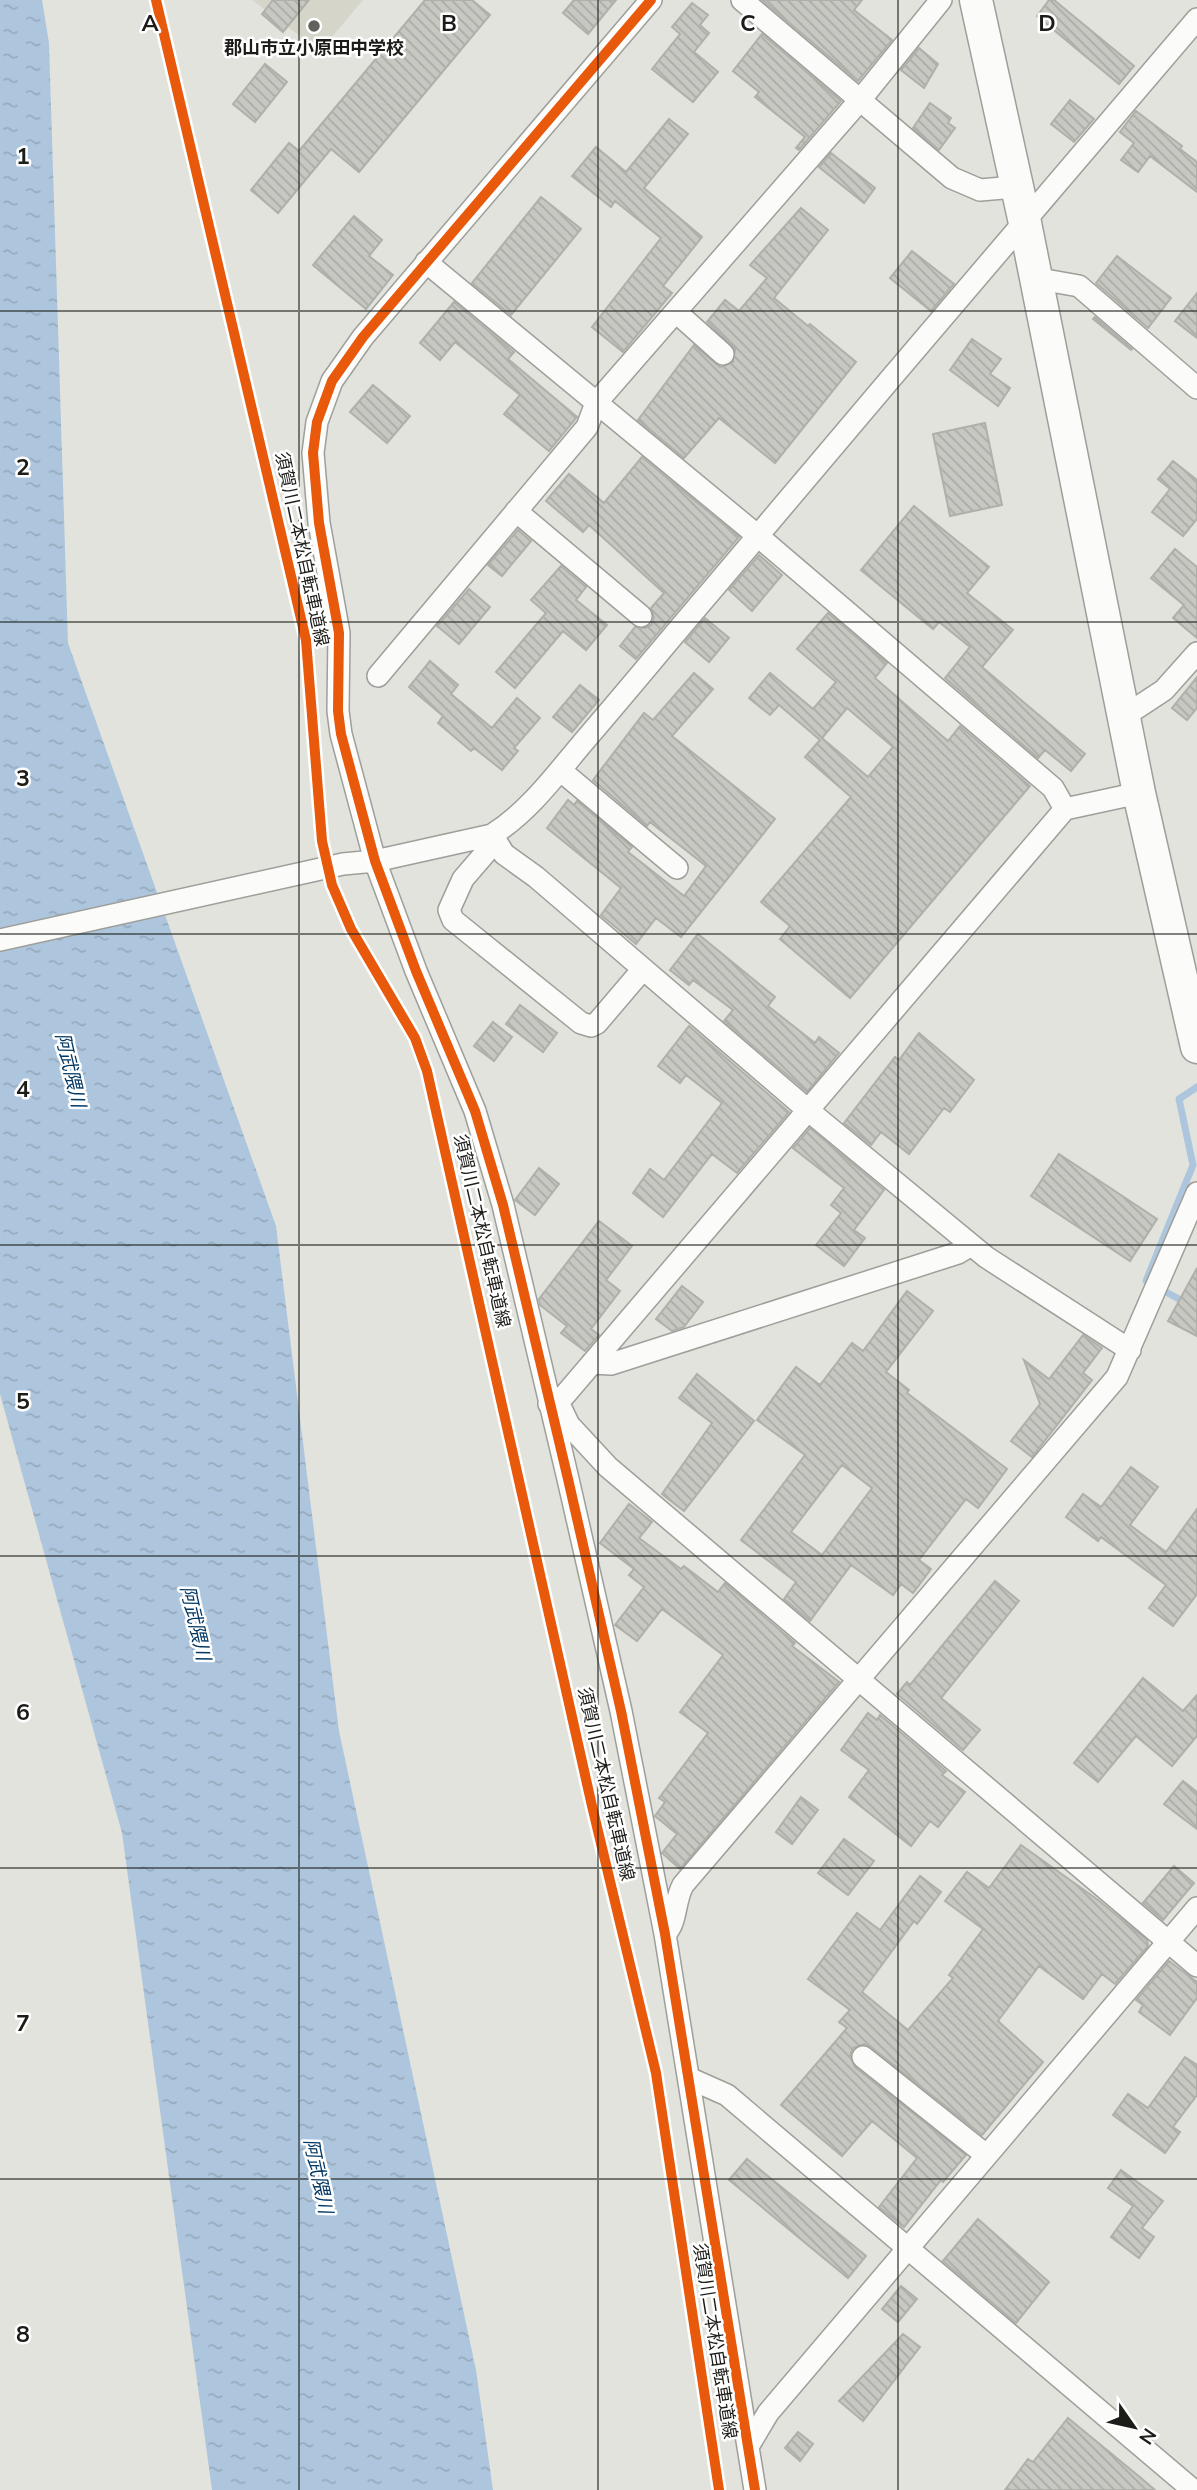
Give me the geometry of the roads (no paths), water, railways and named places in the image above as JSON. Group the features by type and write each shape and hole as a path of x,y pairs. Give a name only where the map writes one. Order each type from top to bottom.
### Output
{"street":[{"path":"651,0 363,337 332,381 317,422 313,453 319,523 339,633 338,711 341,734 376,861 416,971 475,1111 503,1205 553,1402 621,1711 691,2079 755,2490"},
{"path":"742,0 966,186 979,190 1015,187"},
{"path":"378,676 587,427 597,403 860,99 941,0"},
{"path":"976,0 1025,223 1139,793 1197,1047"},
{"path":"643,969 597,1023 581,1023 453,920 449,910 457,889 493,839 524,811 560,770 857,422 944,313 1025,223 1197,19"},
{"path":"426,262 758,536 1054,788 1065,809"},
{"path":"1034,278 1079,286 1197,388"},
{"path":"676,312 723,354"},
{"path":"516,512 641,616"},
{"path":"1124,717 1164,690 1197,653"},
{"path":"560,770 677,868"},
{"path":"553,1402 592,1363 1065,809 1139,793"},
{"path":"0,940 343,864 376,861 493,839"},
{"path":"493,839 504,855 536,877 809,1111 971,1245 1130,1350"},
{"path":"665,1934 671,1928 675,1900 683,1885 1118,1377 1197,1193"},
{"path":"592,1363 611,1364 958,1253 971,1245"},
{"path":"553,1402 569,1425 608,1467 862,1679 1197,1966"},
{"path":"749,2445 768,2413 1197,1908"},
{"path":"863,2057 986,2155"},
{"path":"691,2079 727,2095 1193,2490"}],"water":[{"name":"阿武隈川","path":"0,0 42,0 49,43 68,643 276,1226 339,1731 476,2370 493,2490 212,2490 122,1833 0,1394"}],"waterway":[{"path":"1197,1087 1179,1099 1193,1165 1146,1281 1197,1309"}],"place":[{"name":"郡山市立小原田中学校","path":"314,26"}]}
